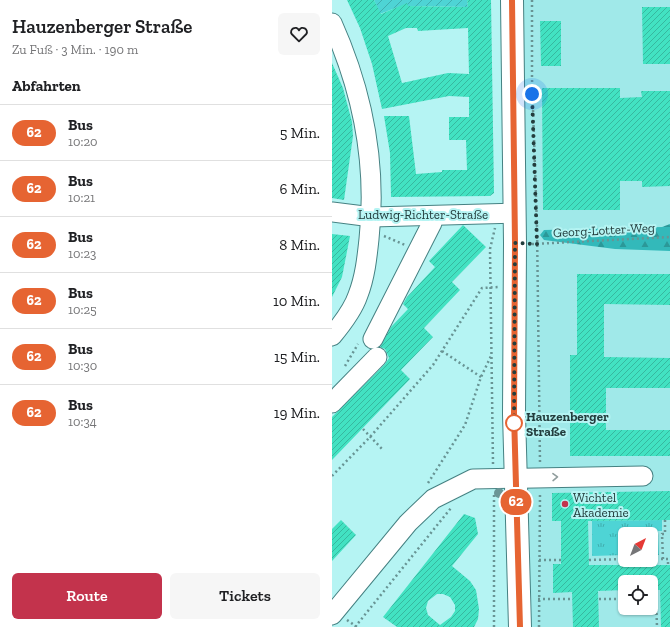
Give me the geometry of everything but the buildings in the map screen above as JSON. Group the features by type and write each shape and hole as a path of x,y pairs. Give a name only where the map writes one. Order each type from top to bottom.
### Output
{"main road":[{"path":"512,0 507,213 515,243 514,414 520,627"}],"street":[{"path":"332,23 342,44 366,123 371,167 371,225 366,270 358,296 349,314 332,336"},
{"name":"Ludwig-Richter-Straße","path":"332,212 371,225 507,213"},
{"path":"373,339 432,223"},
{"path":"332,403 377,357"},
{"path":"332,615 408,523 433,499 473,479 492,487 516,478 643,476"}],"path":[{"path":"532,0 532,79 537,244 538,437 540,478 539,627"},
{"path":"494,627 495,536 492,487 490,249 507,213"},
{"path":"371,225 387,237 412,247"},
{"name":"Georg-Lotter-Weg","path":"515,243 537,244 670,237"},
{"path":"332,476 370,437 433,365 482,288 515,286"},
{"path":"442,351 481,377"},
{"path":"424,490 465,425 481,377 491,356"},
{"path":"363,429 383,450"},
{"path":"355,627 452,507"},
{"path":"662,559 662,534 665,534 665,520"},
{"path":"589,560 618,559"},
{"path":"658,559 668,559 668,565"},
{"path":"539,560 561,560"},
{"path":"598,599 618,598"},
{"path":"538,600 573,599"},
{"path":"657,627 657,616 661,616"}],"shaded area":[{"path":"516,0 670,0 670,627 519,627"}],"green space":[{"path":"374,0 467,0 468,7 408,6 398,7 380,14"},
{"path":"670,224 670,251 615,249 544,240 540,235 544,230 662,227"},
{"path":"662,520 662,531 658,531 658,527 618,527 618,555 592,556 592,521"},
{"path":"658,531 659,555 658,555"}],"bus line":[{"name":"62","path":"512,0 515,243 514,414 520,627"}],"place":[{"name":"Hauzenberger Straße","path":"514,423"},
{"name":"Wichtel Akademie","path":"565,504"}],"route":[{"path":"514,423 514,430 515,243 537,244 532,94"}]}
